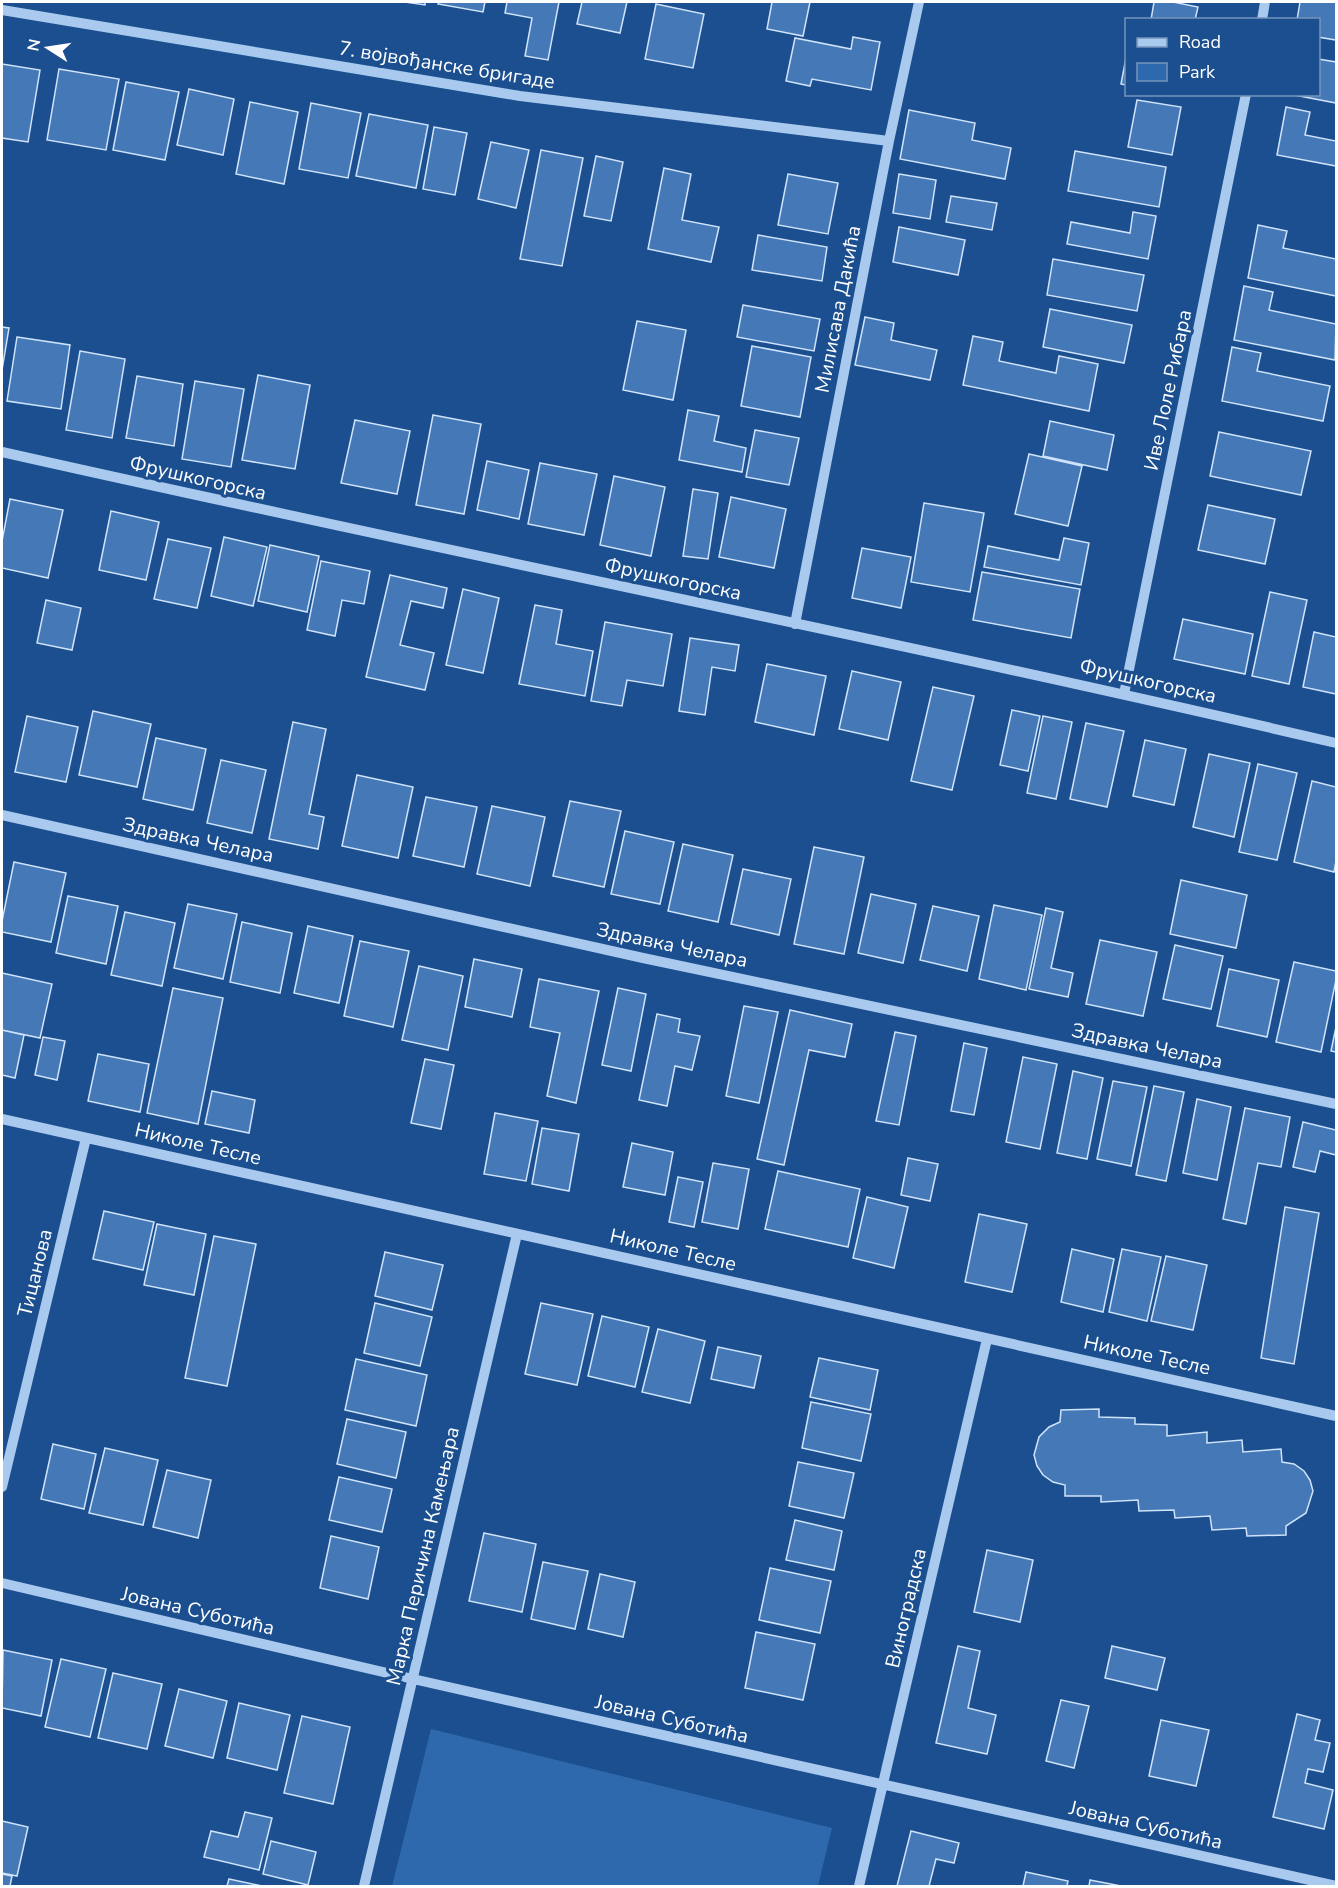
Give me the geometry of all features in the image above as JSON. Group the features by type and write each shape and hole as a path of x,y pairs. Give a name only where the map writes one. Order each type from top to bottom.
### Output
{"street":[{"name":"Милисава Дакића","path":"795,624 889,141 919,2"},
{"path":"1262,18 1265,2"},
{"name":"7. војвођанске бригаде","path":"2,10 520,96 889,141"},
{"name":"Иве Лоле Рибара","path":"1124,694 1246,96"},
{"name":"Фрушкогорска","path":"2,452 237,505 1124,694 1336,743"},
{"name":"Здравка Челара","path":"2,814 643,958 1336,1104"},
{"name":"Николе Тесле","path":"2,1119 1336,1416"},
{"name":"Тицанова","path":"2,1487 86,1138"},
{"name":"Марка Перичина Камењара","path":"364,1887 517,1234"},
{"name":"Виноградска","path":"859,1887 987,1338"},
{"name":"Јована Суботића","path":"2,1583 413,1679 1336,1887"}],"green space":[{"path":"431,1729 832,1828 818,1886 392,1886"}],"building":[{"path":"405,2 425,2 425,5"},
{"path":"439,2 485,2 483,12 438,4"},
{"path":"507,2 559,2 548,60 525,56 532,18 505,13"},
{"path":"582,2 627,2 620,33 577,24"},
{"path":"772,2 810,2 803,36 767,29"},
{"path":"1154,2 1173,2 1198,7 1195,18 1151,18"},
{"path":"1300,2 1336,2 1336,40 1320,37 1320,18 1297,18"},
{"path":"656,4 704,14 693,68 645,59"},
{"path":"853,37 880,42 871,90 812,79 810,86 786,81 795,38 851,49"},
{"path":"1320,59 1336,62 1336,103 1299,96 1320,96"},
{"path":"1125,63 1125,85 1121,84"},
{"path":"2,64 40,70 28,142 2,138"},
{"path":"59,69 119,79 106,150 47,140"},
{"path":"126,82 179,92 165,160 113,150"},
{"path":"189,89 234,99 223,155 177,145"},
{"path":"1137,100 1181,107 1172,155 1128,147"},
{"path":"250,102 298,112 284,184 236,174"},
{"path":"311,103 361,113 348,178 299,169"},
{"path":"1286,107 1310,112 1305,135 1336,141 1336,166 1277,155"},
{"path":"909,110 975,123 972,140 1011,148 1005,179 900,159"},
{"path":"369,114 428,125 416,188 356,176"},
{"path":"434,127 467,133 455,195 423,189"},
{"path":"491,142 529,150 516,208 478,199"},
{"path":"541,150 583,158 562,266 520,259"},
{"path":"1075,151 1166,167 1159,207 1068,191"},
{"path":"596,156 623,162 611,221 584,216"},
{"path":"664,168 691,174 682,220 719,227 711,262 648,249"},
{"path":"788,174 838,183 828,234 778,225"},
{"path":"899,174 936,180 930,219 893,213"},
{"path":"951,196 997,203 992,230 946,222"},
{"path":"1133,212 1156,216 1148,259 1067,244 1071,222 1130,233"},
{"path":"1258,225 1287,231 1283,248 1336,259 1336,296 1248,278"},
{"path":"899,227 965,240 958,275 893,262"},
{"path":"758,235 827,247 822,281 752,270"},
{"path":"1053,259 1144,275 1137,311 1047,295"},
{"path":"1244,286 1273,292 1269,310 1336,324 1335,360 1234,340"},
{"path":"743,305 820,319 814,351 737,337"},
{"path":"1050,309 1132,325 1124,363 1043,347"},
{"path":"865,317 894,323 891,340 937,350 930,380 855,365"},
{"path":"637,321 686,330 673,400 623,390"},
{"path":"2,327 9,328 2,370"},
{"path":"973,336 1003,342 999,361 1056,373 1059,356 1098,364 1089,411 963,385"},
{"path":"17,337 70,345 61,409 7,401"},
{"path":"752,346 811,357 800,417 741,406"},
{"path":"1232,347 1261,353 1257,371 1330,386 1323,421 1222,401"},
{"path":"80,351 125,359 112,438 66,430"},
{"path":"258,375 310,385 295,469 242,460"},
{"path":"137,376 183,384 174,446 126,438"},
{"path":"195,381 244,389 231,467 182,459"},
{"path":"688,410 719,416 714,441 746,448 742,472 679,460"},
{"path":"433,415 481,424 464,514 416,505"},
{"path":"355,420 410,431 397,494 341,483"},
{"path":"1050,421 1114,435 1107,470 1043,456"},
{"path":"755,430 799,438 789,485 746,477"},
{"path":"1219,432 1311,451 1301,495 1210,476"},
{"path":"1029,454 1082,466 1068,526 1015,514"},
{"path":"487,461 529,470 519,519 477,510"},
{"path":"540,463 597,474 584,535 528,524"},
{"path":"614,476 665,487 651,556 600,545"},
{"path":"693,489 718,493 708,559 683,556"},
{"path":"731,497 786,509 774,568 719,557"},
{"path":"10,499 63,510 48,578 2,568 2,541"},
{"path":"924,503 984,513 970,592 911,582"},
{"path":"1208,505 1275,519 1265,564 1198,550"},
{"path":"111,511 159,522 146,580 99,570"},
{"path":"224,537 267,547 253,606 211,596"},
{"path":"1064,538 1089,543 1081,585 984,567 988,546 1059,560"},
{"path":"168,539 211,548 197,608 154,599"},
{"path":"270,545 319,556 307,612 258,601"},
{"path":"862,548 911,557 901,608 852,598"},
{"path":"321,561 370,571 364,604 342,600 335,636 307,630"},
{"path":"982,572 1080,589 1071,638 973,620"},
{"path":"390,575 447,588 443,608 411,601 400,645 434,653 425,690 366,677"},
{"path":"463,589 499,598 483,673 446,665"},
{"path":"1270,592 1307,600 1289,684 1252,676"},
{"path":"46,600 81,608 72,650 37,643"},
{"path":"535,605 562,610 556,644 593,651 585,696 519,684"},
{"path":"1183,619 1253,634 1245,674 1174,659"},
{"path":"605,622 672,634 663,686 627,680 622,706 591,701"},
{"path":"1314,632 1336,637 1336,694 1303,687"},
{"path":"690,638 739,645 735,671 712,667 705,715 679,711"},
{"path":"767,664 826,676 814,735 755,722"},
{"path":"852,671 901,682 888,740 839,729"},
{"path":"933,687 974,696 952,790 911,781"},
{"path":"1012,710 1040,716 1028,771 1000,765"},
{"path":"93,711 151,724 137,787 79,775"},
{"path":"27,716 78,727 66,782 15,772"},
{"path":"1043,716 1072,722 1056,799 1027,793"},
{"path":"293,722 326,729 309,814 324,817 318,849 269,839"},
{"path":"1086,723 1124,731 1107,807 1070,799"},
{"path":"156,738 206,749 193,810 143,799"},
{"path":"1145,740 1186,749 1174,805 1133,796"},
{"path":"1209,754 1250,763 1234,837 1193,827"},
{"path":"221,760 266,770 252,833 207,823"},
{"path":"1258,764 1297,773 1277,860 1239,852"},
{"path":"357,775 413,787 398,858 342,846"},
{"path":"1312,781 1336,787 1334,872 1294,862"},
{"path":"426,797 477,807 464,867 413,856"},
{"path":"570,801 621,811 604,887 553,876"},
{"path":"492,806 545,817 530,886 477,874"},
{"path":"625,831 674,842 660,904 611,894"},
{"path":"683,844 733,855 718,922 668,911"},
{"path":"814,847 864,857 844,954 794,944"},
{"path":"14,862 66,873 51,942 2,932 2,921"},
{"path":"743,869 791,879 779,935 731,924"},
{"path":"1181,880 1247,895 1236,948 1170,934"},
{"path":"871,894 916,904 903,963 858,953"},
{"path":"68,896 118,906 106,964 56,953"},
{"path":"188,904 237,914 223,979 174,968"},
{"path":"994,905 1042,915 1026,990 979,979"},
{"path":"933,906 979,916 967,971 920,960"},
{"path":"1046,908 1063,912 1051,968 1073,973 1068,997 1029,989"},
{"path":"125,912 175,923 162,986 111,975"},
{"path":"242,922 292,933 280,993 230,982"},
{"path":"308,926 353,936 339,1003 294,993"},
{"path":"1100,940 1157,952 1143,1016 1086,1004"},
{"path":"360,941 409,951 393,1027 344,1016"},
{"path":"1175,945 1223,956 1211,1009 1163,999"},
{"path":"474,959 522,969 512,1017 465,1007"},
{"path":"1294,962 1336,971 1321,1052 1276,1042"},
{"path":"419,966 463,976 448,1050 402,1040"},
{"path":"1229,969 1279,980 1267,1037 1217,1026"},
{"path":"2,973 52,984 40,1038 2,1030"},
{"path":"539,979 599,991 576,1103 547,1096 560,1033 530,1027"},
{"path":"173,988 223,998 198,1124 147,1113"},
{"path":"618,988 646,994 631,1071 602,1065"},
{"path":"744,1006 778,1012 759,1103 726,1096"},
{"path":"790,1010 852,1024 845,1057 809,1050 784,1165 757,1159"},
{"path":"657,1014 680,1019 678,1032 700,1036 692,1070 675,1066 667,1106 639,1100"},
{"path":"1336,1027 1336,1052 1331,1051"},
{"path":"2,1030 24,1035 15,1078 2,1075"},
{"path":"895,1032 916,1036 899,1125 876,1121"},
{"path":"43,1037 65,1041 57,1080 35,1075"},
{"path":"964,1043 987,1048 974,1115 951,1111"},
{"path":"98,1054 149,1064 140,1112 88,1101"},
{"path":"1023,1057 1057,1064 1040,1149 1006,1142"},
{"path":"425,1059 454,1065 441,1129 411,1123"},
{"path":"1073,1071 1103,1078 1087,1159 1057,1153"},
{"path":"1113,1081 1147,1087 1131,1166 1097,1159"},
{"path":"1154,1086 1184,1092 1166,1181 1136,1175"},
{"path":"212,1091 255,1100 249,1133 205,1124"},
{"path":"1197,1099 1231,1107 1217,1180 1183,1173"},
{"path":"1245,1108 1290,1117 1281,1167 1258,1163 1246,1224 1223,1219"},
{"path":"495,1113 538,1121 526,1181 484,1174"},
{"path":"1303,1122 1336,1130 1336,1155 1320,1151 1315,1172 1293,1167"},
{"path":"542,1128 579,1134 569,1191 532,1184"},
{"path":"632,1143 673,1152 665,1195 623,1187"},
{"path":"908,1158 938,1164 930,1201 901,1195"},
{"path":"713,1163 749,1169 738,1229 702,1222"},
{"path":"778,1171 860,1189 848,1247 765,1229"},
{"path":"678,1177 703,1182 694,1227 669,1222"},
{"path":"867,1197 908,1207 894,1268 853,1258"},
{"path":"1285,1207 1319,1213 1294,1364 1261,1358"},
{"path":"104,1211 154,1222 143,1270 93,1259"},
{"path":"979,1214 1027,1224 1012,1292 965,1282"},
{"path":"157,1224 206,1234 194,1295 144,1285"},
{"path":"214,1236 256,1244 227,1386 185,1378"},
{"path":"1072,1249 1114,1259 1103,1312 1061,1302"},
{"path":"1122,1249 1161,1257 1147,1321 1109,1312"},
{"path":"385,1252 443,1265 432,1310 375,1296"},
{"path":"1166,1256 1207,1265 1193,1330 1151,1321"},
{"path":"375,1303 432,1317 420,1366 364,1353"},
{"path":"541,1303 593,1314 577,1385 525,1374"},
{"path":"602,1316 649,1327 635,1387 588,1376"},
{"path":"658,1329 705,1341 690,1403 642,1392"},
{"path":"718,1347 761,1356 754,1388 711,1379"},
{"path":"819,1358 878,1370 870,1410 810,1397"},
{"path":"356,1359 427,1375 416,1426 345,1410"},
{"path":"811,1402 871,1414 861,1461 802,1448"},
{"path":"1099,1409 1099,1417 1135,1418 1135,1424 1167,1425 1167,1436 1207,1432 1207,1443 1242,1440 1243,1452 1281,1449 1282,1462 1294,1464 1304,1471 1310,1480 1313,1491 1306,1513 1286,1526 1286,1535 1247,1536 1246,1528 1212,1530 1210,1516 1175,1518 1174,1510 1139,1511 1138,1500 1101,1502 1101,1496 1065,1496 1065,1485 1053,1482 1043,1475 1037,1466 1034,1455 1039,1437 1049,1427 1060,1422 1061,1410"},
{"path":"347,1419 406,1432 396,1478 337,1464"},
{"path":"53,1444 96,1454 84,1509 41,1499"},
{"path":"105,1448 158,1460 143,1525 89,1513"},
{"path":"798,1462 854,1473 844,1518 789,1506"},
{"path":"167,1470 211,1480 198,1538 153,1527"},
{"path":"339,1477 392,1489 382,1532 329,1520"},
{"path":"795,1520 842,1531 834,1570 786,1560"},
{"path":"484,1533 536,1544 522,1612 469,1601"},
{"path":"331,1536 379,1547 368,1599 320,1588"},
{"path":"987,1550 1033,1560 1020,1622 974,1612"},
{"path":"543,1562 588,1571 575,1629 531,1619"},
{"path":"770,1568 831,1581 820,1633 759,1620"},
{"path":"600,1574 635,1582 623,1637 588,1629"},
{"path":"756,1632 815,1644 803,1700 745,1688"},
{"path":"958,1646 980,1651 968,1708 996,1715 987,1754 936,1743"},
{"path":"1112,1646 1165,1658 1157,1690 1105,1678"},
{"path":"3,1650 52,1660 41,1716 2,1708"},
{"path":"61,1659 106,1669 90,1737 45,1727"},
{"path":"113,1673 162,1684 147,1749 98,1738"},
{"path":"179,1689 227,1701 213,1758 165,1746"},
{"path":"1061,1700 1089,1706 1074,1768 1046,1761"},
{"path":"239,1703 290,1715 277,1770 227,1758"},
{"path":"1297,1714 1320,1720 1315,1740 1330,1743 1323,1772 1308,1769 1305,1783 1333,1790 1324,1829 1273,1817"},
{"path":"302,1716 350,1727 333,1804 284,1793"},
{"path":"1161,1720 1209,1730 1196,1786 1149,1776"},
{"path":"245,1812 272,1818 259,1870 204,1857 211,1831 238,1837"},
{"path":"2,1821 28,1827 17,1876 2,1873"},
{"path":"911,1831 959,1843 954,1863 936,1859 929,1886 897,1886"},
{"path":"271,1841 316,1852 308,1885 263,1874"},
{"path":"1026,1872 1068,1881 1067,1886 1023,1886"},
{"path":"2,1874 12,1876 10,1886 2,1886"},
{"path":"229,1879 262,1886 227,1886"},
{"path":"1090,1880 1121,1886 1089,1886"}]}
